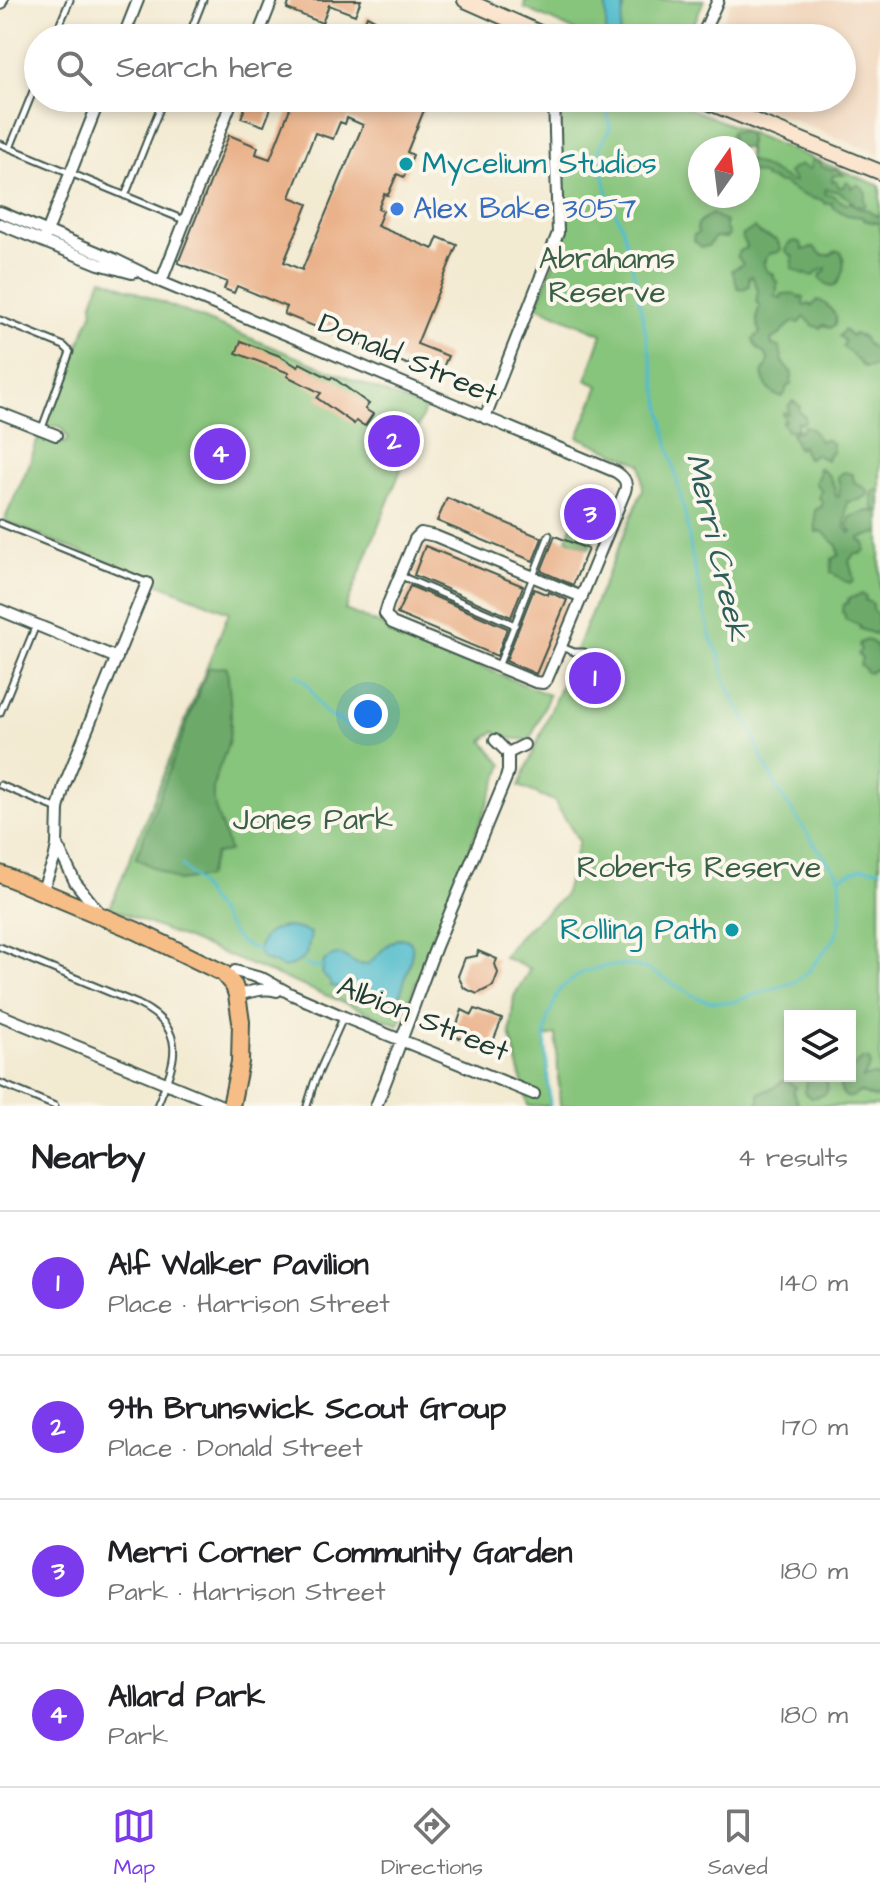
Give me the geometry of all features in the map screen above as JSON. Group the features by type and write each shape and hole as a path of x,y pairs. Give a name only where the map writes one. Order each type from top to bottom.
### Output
{"main road":[{"path":"465,0 514,24"},
{"path":"732,112 880,172"},
{"name":"Albion Street","path":"0,874 137,931 216,968 242,994"},
{"name":"Albion Street","path":"137,931 219,960 235,971"},
{"path":"232,1106 241,1049 242,994 235,971"}],"street":[{"path":"129,24 138,0"},
{"path":"263,24 272,0"},
{"path":"707,24 718,0"},
{"path":"45,237 94,112"},
{"path":"161,282 228,112"},
{"path":"485,418 558,233 554,112"},
{"name":"Donald Street","path":"0,212 99,264 161,282 616,472 626,481 626,489 582,597"},
{"name":"Donald Street","path":"0,224 45,237"},
{"path":"0,413 56,435"},
{"path":"421,533 532,576 582,597 543,683 392,623 385,614 415,539 421,533"},
{"path":"42,891 54,860 58,809 71,768 147,583"},
{"path":"0,610 117,658"},
{"path":"376,1106 436,947 506,778 508,753 495,740"},
{"path":"508,753 524,745"},
{"path":"57,845 75,882 101,916"},
{"name":"Albion Street","path":"235,971 264,979 344,1017 534,1094"},
{"name":"Albion Street","path":"242,994 268,988 291,994"},
{"path":"0,1015 222,1106"}],"lane":[{"path":"60,24 70,0"},
{"path":"194,24 203,0"},
{"path":"10,148 25,112"},
{"path":"125,196 158,112"},
{"path":"0,144 185,221"},
{"path":"0,320 64,346 70,352 41,430"},
{"path":"0,523 147,583"},
{"path":"498,667 549,535"},
{"path":"400,576 515,625"},
{"path":"0,713 36,625"},
{"path":"561,646 574,652 584,652"},
{"path":"0,785 58,809"},
{"path":"0,947 138,1004 160,1019 174,1042 175,1055 157,1106"},
{"path":"307,1106 344,1017"},
{"path":"0,1083 55,1106"}],"shaded area":[{"path":"732,0 880,0 880,155 774,112 856,112 856,24 722,24"}],"green space":[{"path":"525,0 704,0 694,24 560,24 524,8"},
{"path":"561,112 698,112 757,136 688,136 688,208 760,208 760,137 880,186 880,1106 560,1106 556,1035 545,1037 550,1106 528,1106 510,1033 514,996 530,969 503,957 519,936 564,896 579,841 554,801 519,786 643,489 641,464 578,437 599,386 586,380 602,334 537,306 565,224"},
{"path":"732,131 747,133 748,136 730,134"},
{"path":"815,160 820,166 836,169 844,175 833,175 832,181 836,181 839,187 843,187 846,181 851,188 861,186 866,193 866,204 864,207 855,205 839,192 826,189 827,195 846,204 850,202 860,209 870,210 880,217 880,224 847,215 832,207 832,203 825,204 783,183 764,178 760,174 760,165 791,182 795,181 788,173 801,165 811,168 811,161"},
{"path":"712,214 726,222 729,235 726,238 715,237 708,246 701,247 693,239 694,235 698,233 699,223"},
{"path":"754,228 777,240 781,249 769,254 764,262 766,270 774,275 777,282 774,296 801,296 804,297 805,306 812,306 818,300 836,316 835,325 830,328 814,326 805,317 771,339 772,345 779,347 783,362 792,374 791,385 787,386 781,397 766,385 762,374 768,358 753,339 760,333 757,319 760,305 756,302 758,290 752,276 749,277 749,286 738,288 732,270 743,264 737,256 739,251 747,248 743,235"},
{"path":"795,241 801,243 803,250 814,247 822,255 841,252 843,269 836,285 826,284 820,278 826,268 814,276 792,268 793,257 786,252 788,244"},
{"name":"Jones Park","path":"102,278 425,409 345,610 549,695 530,740 505,738 495,731 483,741 503,765 399,1025 110,908 229,612 4,521 39,435 51,444 68,439 61,427 45,426 68,367 74,362"},
{"path":"844,330 852,336 864,338 867,344 878,349 880,361 876,366 865,368 843,347 845,341 839,336"},
{"path":"793,401 800,406 799,411 805,421 797,422 797,429 787,431 782,422 786,420 783,413 788,414"},
{"path":"804,426 811,428 820,441 825,439 832,443 833,451 827,460 814,454 807,458 801,446 798,449 791,433"},
{"path":"819,467 829,476 836,496 839,497 840,486 837,477 844,472 852,474 855,483 868,490 863,498 847,502 845,527 850,533 850,517 868,511 879,512 873,509 872,497 876,489 880,489 880,528 878,533 860,538 865,543 865,550 854,554 849,561 854,580 851,583 831,572 832,559 839,555 837,545 822,531 816,532 815,510 823,503 819,497 821,490 815,483"},
{"path":"590,480 613,489 589,548 567,539"},
{"path":"862,594 865,600 873,604 878,616 875,634 845,619 842,612 848,599"},
{"path":"867,640 877,647 880,660 880,670 869,673 860,665 862,658 858,654 860,643"},
{"path":"227,667 230,734 213,790 214,804 229,852 215,854 207,877 178,881 136,858 208,668"},
{"path":"862,1059 869,1060 870,1066 863,1078 873,1075 880,1078 880,1094 875,1098 859,1092 847,1097 842,1092 840,1082 856,1082 856,1065"},
{"path":"783,1081 789,1082 796,1087 793,1092 799,1106 759,1106 759,1093"},
{"path":"827,1082 827,1092 811,1098 804,1092 807,1083"}],"water":[{"path":"606,0 623,0 621,24 606,24"},
{"path":"284,927 311,933 305,956 284,968 261,958 258,950 267,934"},
{"path":"401,938 410,942 412,949 395,1008 331,986 322,974 324,961 330,957 340,954 357,964 366,965 391,942"}],"building":[{"path":"290,0 361,0 355,15 329,5 322,23 287,9"},
{"path":"367,16 376,24 364,24"},
{"path":"243,112 270,112 264,126 241,118"},
{"path":"288,112 423,112 407,152 413,155 404,177 397,174 388,195 384,194 378,209 383,211 377,226 433,249 438,237 457,245 417,344 448,356 441,372 411,360 409,365 284,314 287,307 237,286 234,293 224,289 227,282 178,263 229,135 258,147 256,154 270,159","holes":["347,118 363,125 302,270 284,262 308,204 290,197 315,133 333,139 340,122 345,124"]},
{"path":"241,341 280,356 298,367 300,363 332,377 369,404 365,409 373,414 365,426 356,421 354,424 317,398 321,393 287,376 289,373 236,353"},
{"path":"390,423 411,432 399,459 378,450"},
{"path":"447,498 542,538 533,561 437,521"},
{"path":"555,536 588,549 573,585 541,571"},
{"path":"425,546 523,586 511,617 414,575"},
{"path":"410,586 507,628 497,656 397,614"},
{"path":"534,589 567,600 536,674 506,661"},
{"path":"609,656 618,683 578,692 573,674 589,670 586,662"},
{"path":"478,951 497,959 498,973 493,986 477,994 464,988 458,976 465,958 477,956"},
{"path":"475,1009 502,1019 490,1049 480,1045 478,1049 469,1046 470,1041 453,1036 462,1010 472,1015"}],"waterway":[{"name":"Merri Creek","path":"550,1106 545,1036 548,1017 560,989 583,972 606,966 628,965 648,969 698,998 729,1003 794,982 806,974 835,938 841,919 840,877 780,793 749,724 734,700 711,639 632,265 601,165 600,146 610,128 607,112"},
{"path":"296,674 307,683 324,711 351,730"},
{"path":"182,865 235,937 258,950"},
{"path":"840,877 862,868 880,869"},
{"path":"304,963 322,967"}],"place":[{"name":"Mycelium Studios","path":"406,164"},
{"name":"Alex Bake 3057","path":"397,209"},
{"name":"9th Brunswick Scout Group","path":"394,441"},
{"name":"Allard Park","path":"220,454"},
{"name":"Merri Corner Community Garden","path":"590,514"},
{"name":"Alf Walker Pavilion","path":"595,678"},
{"name":"Rolling Path","path":"732,930"}],"park label":[{"name":"Abrahams Reserve","path":"607,276"},
{"name":"Roberts Reserve","path":"699,868"}]}
